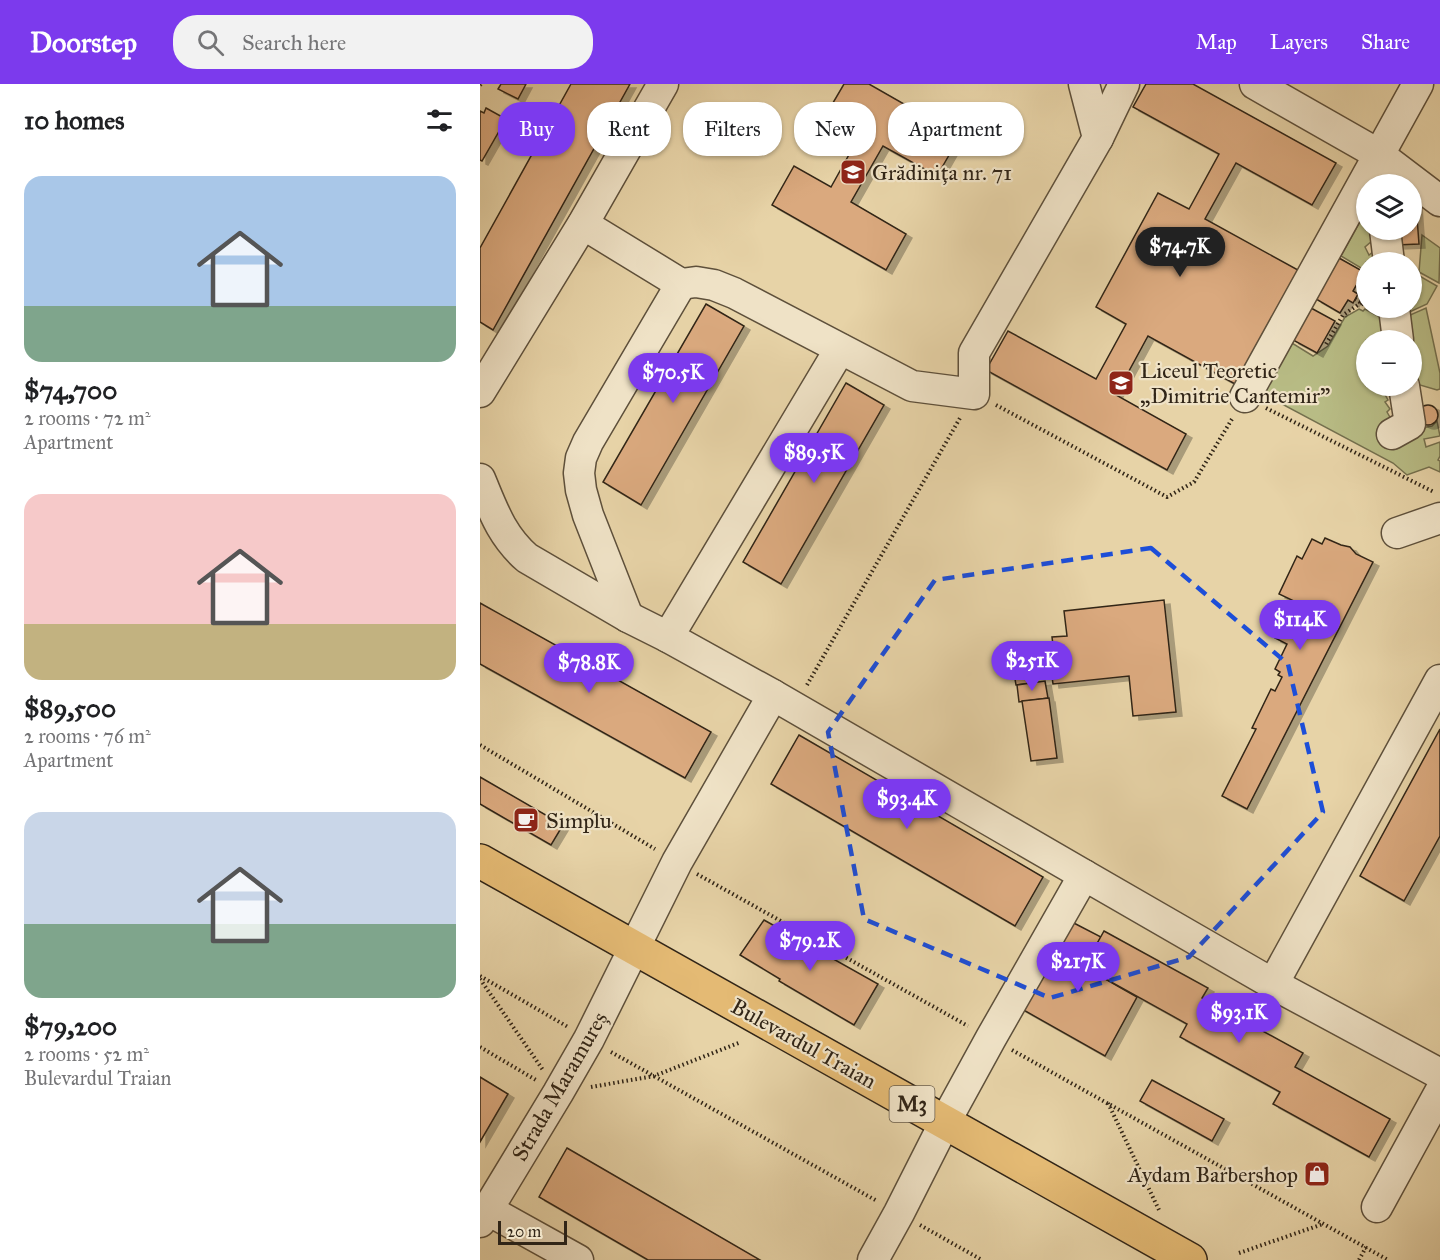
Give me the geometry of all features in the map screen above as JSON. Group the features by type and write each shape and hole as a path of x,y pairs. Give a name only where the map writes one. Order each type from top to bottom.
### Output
{"highway":[{"name":"Bulevardul Traian","path":"480,861 1190,1260"}],"street":[{"path":"480,392 583,224 663,84"},
{"path":"1084,84 1098,138"},
{"path":"583,224 681,284 696,282 714,285 734,293 912,386 974,394 974,353 1098,138 1124,84"},
{"path":"1256,84 1378,154 1440,201"},
{"path":"1245,397 1418,84"},
{"path":"1378,154 1380,174"},
{"path":"628,617 588,515 581,490 579,473 581,458 588,442 681,284"},
{"path":"668,637 840,349"},
{"path":"480,479 507,536 517,549 535,563 628,617 784,701 1273,984 1437,1071 1377,1207"},
{"path":"1397,533 1440,518"},
{"path":"1273,984 1440,680"},
{"name":"Strada Maramureș","path":"484,1216 589,1039 677,862 784,701"},
{"path":"873,1260 991,1038 1084,875"},
{"path":"484,1216 578,1260"}],"path":[{"path":"1326,344 1343,315 1356,306"},
{"path":"784,701 974,394 1167,497 1194,482 1245,397 1440,495"},
{"path":"480,745 677,862 1389,1260"},
{"path":"480,978 982,1260"},
{"path":"480,978 558,1093"},
{"path":"480,1047 558,1093 654,1076 741,1042"},
{"path":"1107,1102 1159,1210"},
{"path":"1239,1253 1324,1224"},
{"path":"1359,1260 1366,1247"}],"highlighted area":[{"path":"1151,548 1288,664 1323,812 1189,957 1050,998 864,919 828,732 935,580"}],"green space":[{"path":"1356,229 1356,240 1373,240 1365,247 1368,252 1356,252 1356,265 1341,256"},
{"path":"1422,235 1440,248 1439,283 1422,274"},
{"path":"1422,277 1437,286 1427,304 1422,306"},
{"path":"1426,308 1440,373 1440,389 1437,390 1422,386 1422,330 1407,330 1401,319 1422,318 1422,310"},
{"path":"1356,311 1356,318 1382,318 1389,322 1390,330 1356,330 1356,396 1386,396 1388,400 1385,402 1390,409 1387,412 1391,419 1417,429 1432,426 1437,421 1440,436 1424,439 1426,447 1440,442 1438,460 1440,461 1440,472 1429,467 1407,475 1393,463 1263,394 1292,343 1313,356 1328,346 1345,317"}],"building":[{"path":"501,84 526,84 518,99 498,89"},
{"path":"571,84 630,84 620,102 587,102 587,156 590,156 493,330 480,322 480,248 531,156 575,156 575,102 561,102"},
{"path":"844,84 869,84 900,102 888,102 888,149 883,146 851,202 906,234 886,270 772,205 794,166 831,187 848,156 876,156 876,102 833,102"},
{"path":"1146,84 1193,84 1336,163 1312,205 1236,163 1205,219 1298,270 1235,384 1148,336 1116,395 1186,434 1167,470 986,370 1008,331 1096,379 1126,324 1096,307 1158,193 1189,209 1219,154 1133,107"},
{"path":"486,108 498,115 498,133 482,161 480,160 480,111 484,113"},
{"path":"901,156 948,156 937,176"},
{"path":"1395,240 1419,240 1419,244 1396,245"},
{"path":"1339,258 1356,268 1356,286 1353,291 1356,293 1356,298 1353,303 1348,300 1340,313 1316,299"},
{"path":"706,304 744,326 641,505 603,482"},
{"path":"1311,308 1335,321 1317,353 1293,340"},
{"path":"846,383 884,405 781,584 743,562"},
{"path":"1424,405 1432,405 1438,411 1438,419 1432,425 1424,425 1418,419 1418,411"},
{"path":"1325,538 1350,547 1356,554 1373,562 1247,809 1222,796 1256,729 1252,728 1271,689 1275,691 1282,677 1275,669 1287,644 1275,638 1294,601 1279,594 1297,556 1302,559 1312,539 1322,544"},
{"path":"1164,600 1176,712 1133,716 1129,676 1053,684 1050,661 1055,661 1052,637 1067,636 1064,611"},
{"path":"480,603 711,732 685,778 480,664"},
{"path":"1029,671 1031,683 1016,685 1014,673"},
{"path":"1045,681 1048,698 1019,702 1017,685"},
{"path":"1049,698 1057,758 1031,761 1022,701"},
{"path":"1440,729 1440,836 1404,901 1360,876"},
{"path":"799,735 1043,877 1015,926 771,784"},
{"path":"480,777 563,825 551,845 480,804"},
{"path":"764,920 878,984 854,1025 740,955"},
{"path":"1068,920 1101,937 1084,967 1137,997 1105,1056 1020,1008"},
{"path":"1104,931 1208,988 1202,998 1303,1053 1295,1067 1390,1119 1369,1157 1273,1104 1280,1092 1180,1037 1187,1024 1084,967"},
{"path":"480,1077 508,1094 480,1142"},
{"path":"1152,1080 1224,1119 1212,1141 1140,1101"},
{"path":"567,1148 760,1260 648,1260 539,1197"}],"place":[{"name":"Grădinița nr. 71","path":"853,172"},
{"name":"Liceul Teoretic „Dimitrie Cantemir”","path":"1121,383"},
{"name":"Simplu","path":"526,820"},
{"name":"Aydam Barbershop","path":"1317,1174"}]}
